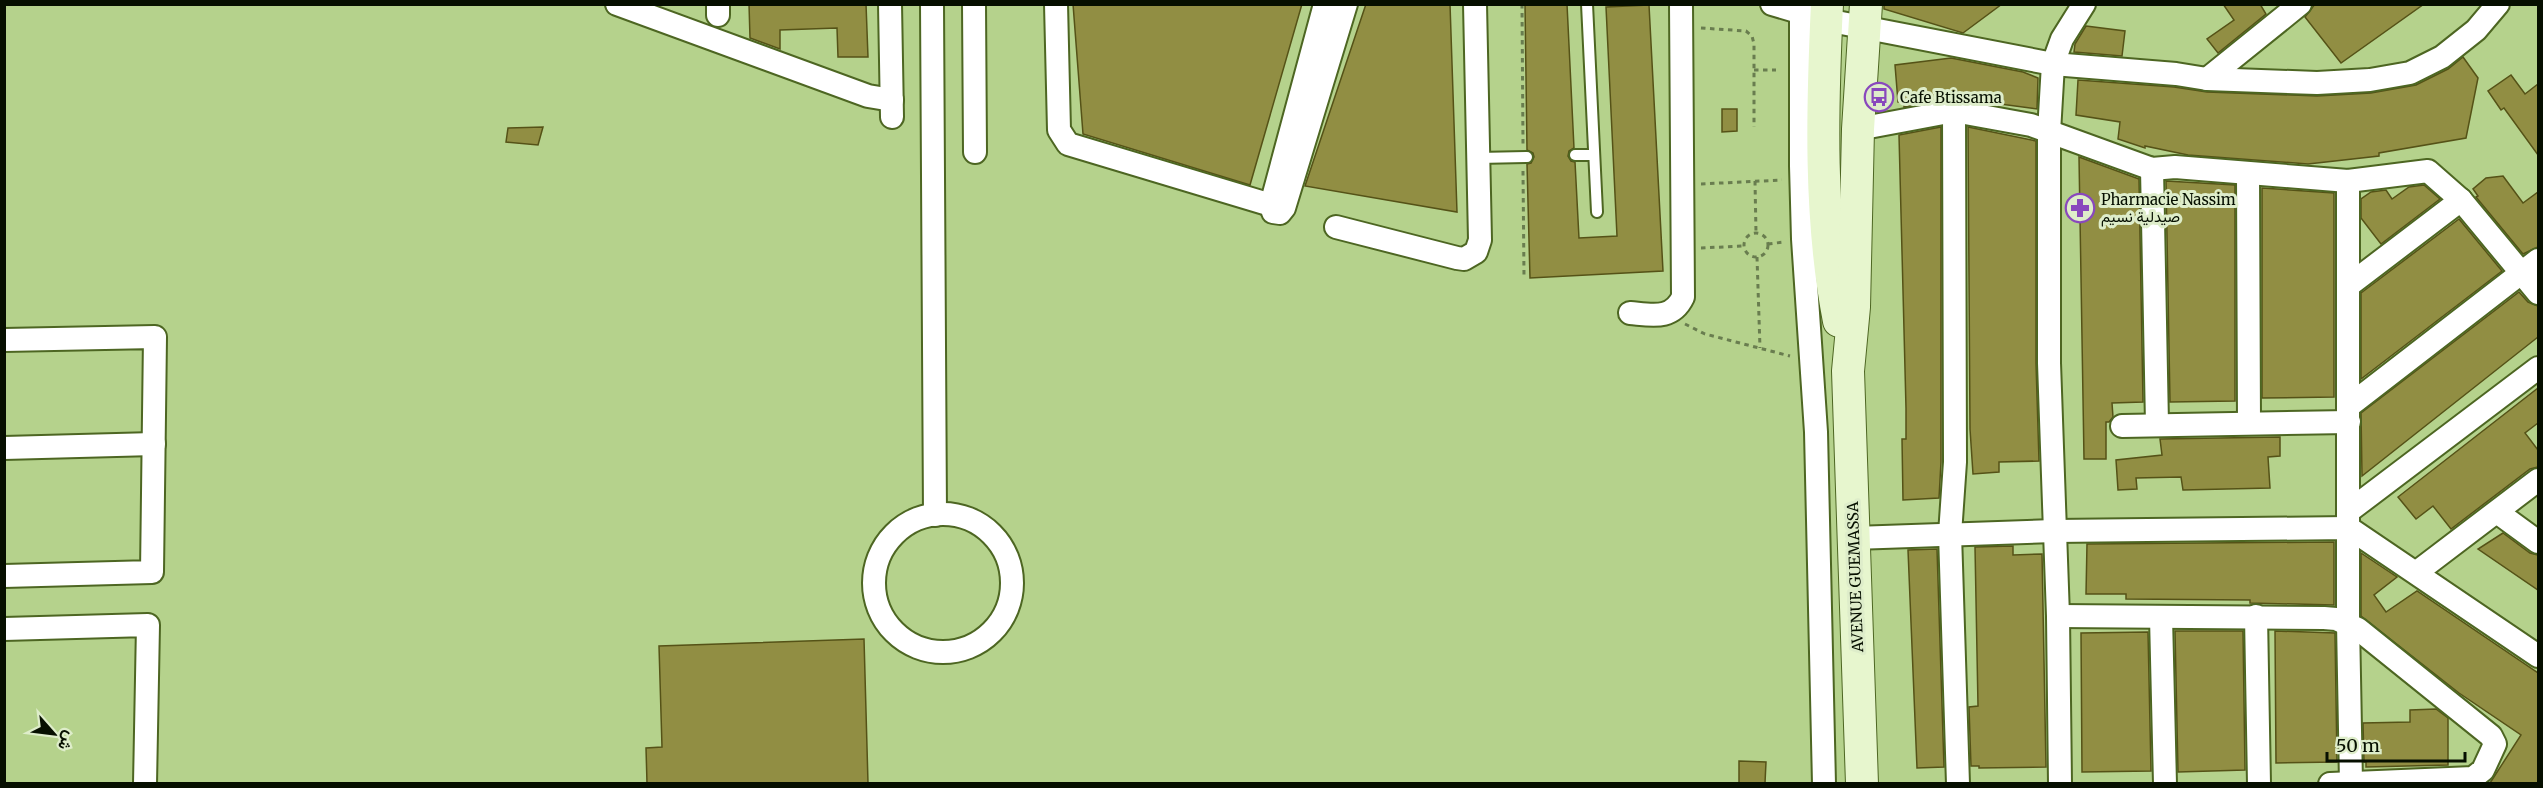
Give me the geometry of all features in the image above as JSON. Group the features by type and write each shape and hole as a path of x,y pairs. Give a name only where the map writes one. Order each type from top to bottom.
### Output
{"main road":[{"name":"AVENUE GUEMASSA","path":"1814,11 1823,70 1824,171 1830,253 1837,313 1848,371"},
{"name":"AVENUE GUEMASSA","path":"1862,783 1848,371 1854,307 1858,129 1865,16"}],"street":[{"path":"617,4 868,96 892,109 890,4"},
{"path":"932,4 935,515"},
{"path":"974,4 975,152"},
{"path":"1056,4 1059,130 1064,140 1074,147 1271,205"},
{"path":"1325,4 1271,205 1273,212 1276,213 1280,213 1284,208 1346,4"},
{"path":"1336,227 1457,258 1471,256 1479,246 1475,4"},
{"path":"1772,4 1865,16 2053,64 2176,74 2207,79 2317,82 2370,80 2410,73 2442,57 2476,30 2489,8"},
{"path":"2060,783 2058,616 2049,363 2049,132 2053,64 2062,39 2084,4"},
{"path":"2207,79 2274,12 2300,4"},
{"path":"1814,11 1802,179 1807,296 1813,362 1824,783"},
{"path":"1630,313 1660,316 1668,314 1675,310 1683,297 1681,15"},
{"path":"1954,111 1956,462 1950,534 1958,783"},
{"path":"1858,129 1954,111 2031,125 2152,169 2175,167 2348,181 2428,171 2530,267 2538,293"},
{"path":"2152,169 2157,424"},
{"path":"2248,174 2249,422"},
{"path":"2058,616 2256,616 2336,619 2348,623 2491,736 2495,744 2483,770 2474,778 2340,783 2348,623 2348,181"},
{"path":"2348,286 2461,200"},
{"path":"2122,426 2249,422 2349,414 2530,267"},
{"path":"4,340 155,337 152,572 4,576"},
{"path":"1854,538 2349,520 2538,368"},
{"path":"4,448 154,444"},
{"path":"2417,572 2538,480"},
{"path":"2496,512 2538,542"},
{"path":"935,515 952,515 969,519 984,528 996,539 1006,554 1010,567 1011,595 1007,609 998,624 986,637 971,646 955,651 928,650 904,640 891,629 881,614 875,596 874,578 879,559 888,543 901,529 917,519 935,515"},
{"path":"2349,520 2417,572 2538,656"},
{"path":"2256,616 2259,783"},
{"path":"2161,617 2164,783"},
{"path":"4,629 148,626 145,783"}],"lane":[{"path":"1587,4 1597,212"},
{"path":"1575,155 1594,155"},
{"path":"1478,158 1525,157"}],"path":[{"path":"1522,4 1525,157 1524,276"},
{"path":"1681,15 1749,33 1754,39 1754,128"},
{"path":"1754,70 1776,70"},
{"path":"1683,185 1802,179"},
{"path":"1755,181 1756,233"},
{"path":"1756,233 1765,236 1768,244 1765,253 1757,257 1749,254 1744,246 1747,237 1756,233"},
{"path":"1684,248 1744,246"},
{"path":"1757,257 1760,348"},
{"path":"1668,314 1705,334 1813,362"}],"building":[{"path":"749,4 866,4 868,57 838,57 837,28 780,30 780,49 750,38"},
{"path":"1073,4 1302,4 1250,185 1083,134"},
{"path":"1366,4 1450,4 1457,212 1305,186"},
{"path":"1525,4 1567,4 1574,148 1569,151 1568,156 1571,161 1575,162 1579,238 1617,236 1606,7 1649,5 1663,271 1530,278 1527,164 1531,163 1534,157 1533,153 1527,150"},
{"path":"1884,4 2002,4 1963,33 1884,9"},
{"path":"2223,4 2260,4 2266,14 2218,53 2207,39 2234,20"},
{"path":"2315,4 2424,4 2341,63 2305,17"},
{"path":"2086,26 2125,31 2122,56 2074,52 2075,44"},
{"path":"2463,57 2478,78 2466,138 2379,153 2379,156 2308,164 2188,155 2145,146 2145,148 2118,139 2120,122 2076,115 2078,80 2174,87 2207,92 2317,96 2371,93 2416,85 2448,69"},
{"path":"1951,58 2023,72 2038,78 2037,109 1955,98 1904,107 1904,102 1898,102 1895,65"},
{"path":"2511,75 2525,94 2538,84 2538,155 2504,108 2501,110 2488,91"},
{"path":"1722,109 1737,109 1737,131 1722,132"},
{"path":"543,127 538,145 506,142 508,128"},
{"path":"1941,127 1941,462 1939,498 1903,500 1902,439 1906,439 1906,408 1899,135"},
{"path":"1968,127 2036,141 2036,363 2039,461 1999,462 1999,472 1973,474 1970,429"},
{"path":"2079,157 2139,179 2143,402 2112,403 2113,417 2106,422 2106,459 2084,459"},
{"path":"2503,176 2523,203 2538,192 2538,247 2523,254 2476,197 2478,196 2473,189 2486,178"},
{"path":"2166,181 2235,185 2235,401 2170,402"},
{"path":"2424,185 2440,199 2381,244 2361,218 2361,199 2371,192 2386,190 2392,199 2409,187"},
{"path":"2262,188 2334,193 2334,397 2262,398"},
{"path":"2459,219 2502,271 2361,379 2361,293"},
{"path":"2519,292 2528,302 2538,306 2538,337 2362,476 2361,413"},
{"path":"2538,388 2538,423 2525,433 2538,450 2538,467 2530,469 2451,529 2433,506 2416,519 2398,497"},
{"path":"2280,437 2280,456 2268,457 2270,488 2183,490 2181,477 2136,478 2137,489 2118,490 2116,460 2162,455 2160,439"},
{"path":"2503,533 2530,553 2538,555 2538,590 2478,549"},
{"path":"2334,542 2334,605 2250,603 2250,600 2126,599 2126,594 2086,594 2087,544"},
{"path":"2013,546 2013,555 2042,554 2046,767 1979,768 1979,766 1971,766 1969,707 1978,706 1975,547"},
{"path":"1937,549 1944,767 1917,768 1908,550"},
{"path":"2361,553 2397,577 2374,595 2386,612 2417,591 2538,673 2538,783 2490,783 2521,735 2459,693 2361,616"},
{"path":"2175,631 2243,631 2245,770 2178,772"},
{"path":"2275,631 2335,633 2337,762 2276,763"},
{"path":"2148,632 2151,771 2082,772 2081,633"},
{"path":"864,639 868,783 647,783 646,748 662,747 659,646"},
{"path":"2436,709 2448,718 2448,765 2366,767 2363,723 2410,722 2410,710"},
{"path":"1739,761 1766,762 1765,783 1739,783"}],"place":[{"name":"Cafe Btissama","path":"1879,97"},
{"name":"Pharmacie Nassim صيدلية نسيم","path":"2080,208"}]}
